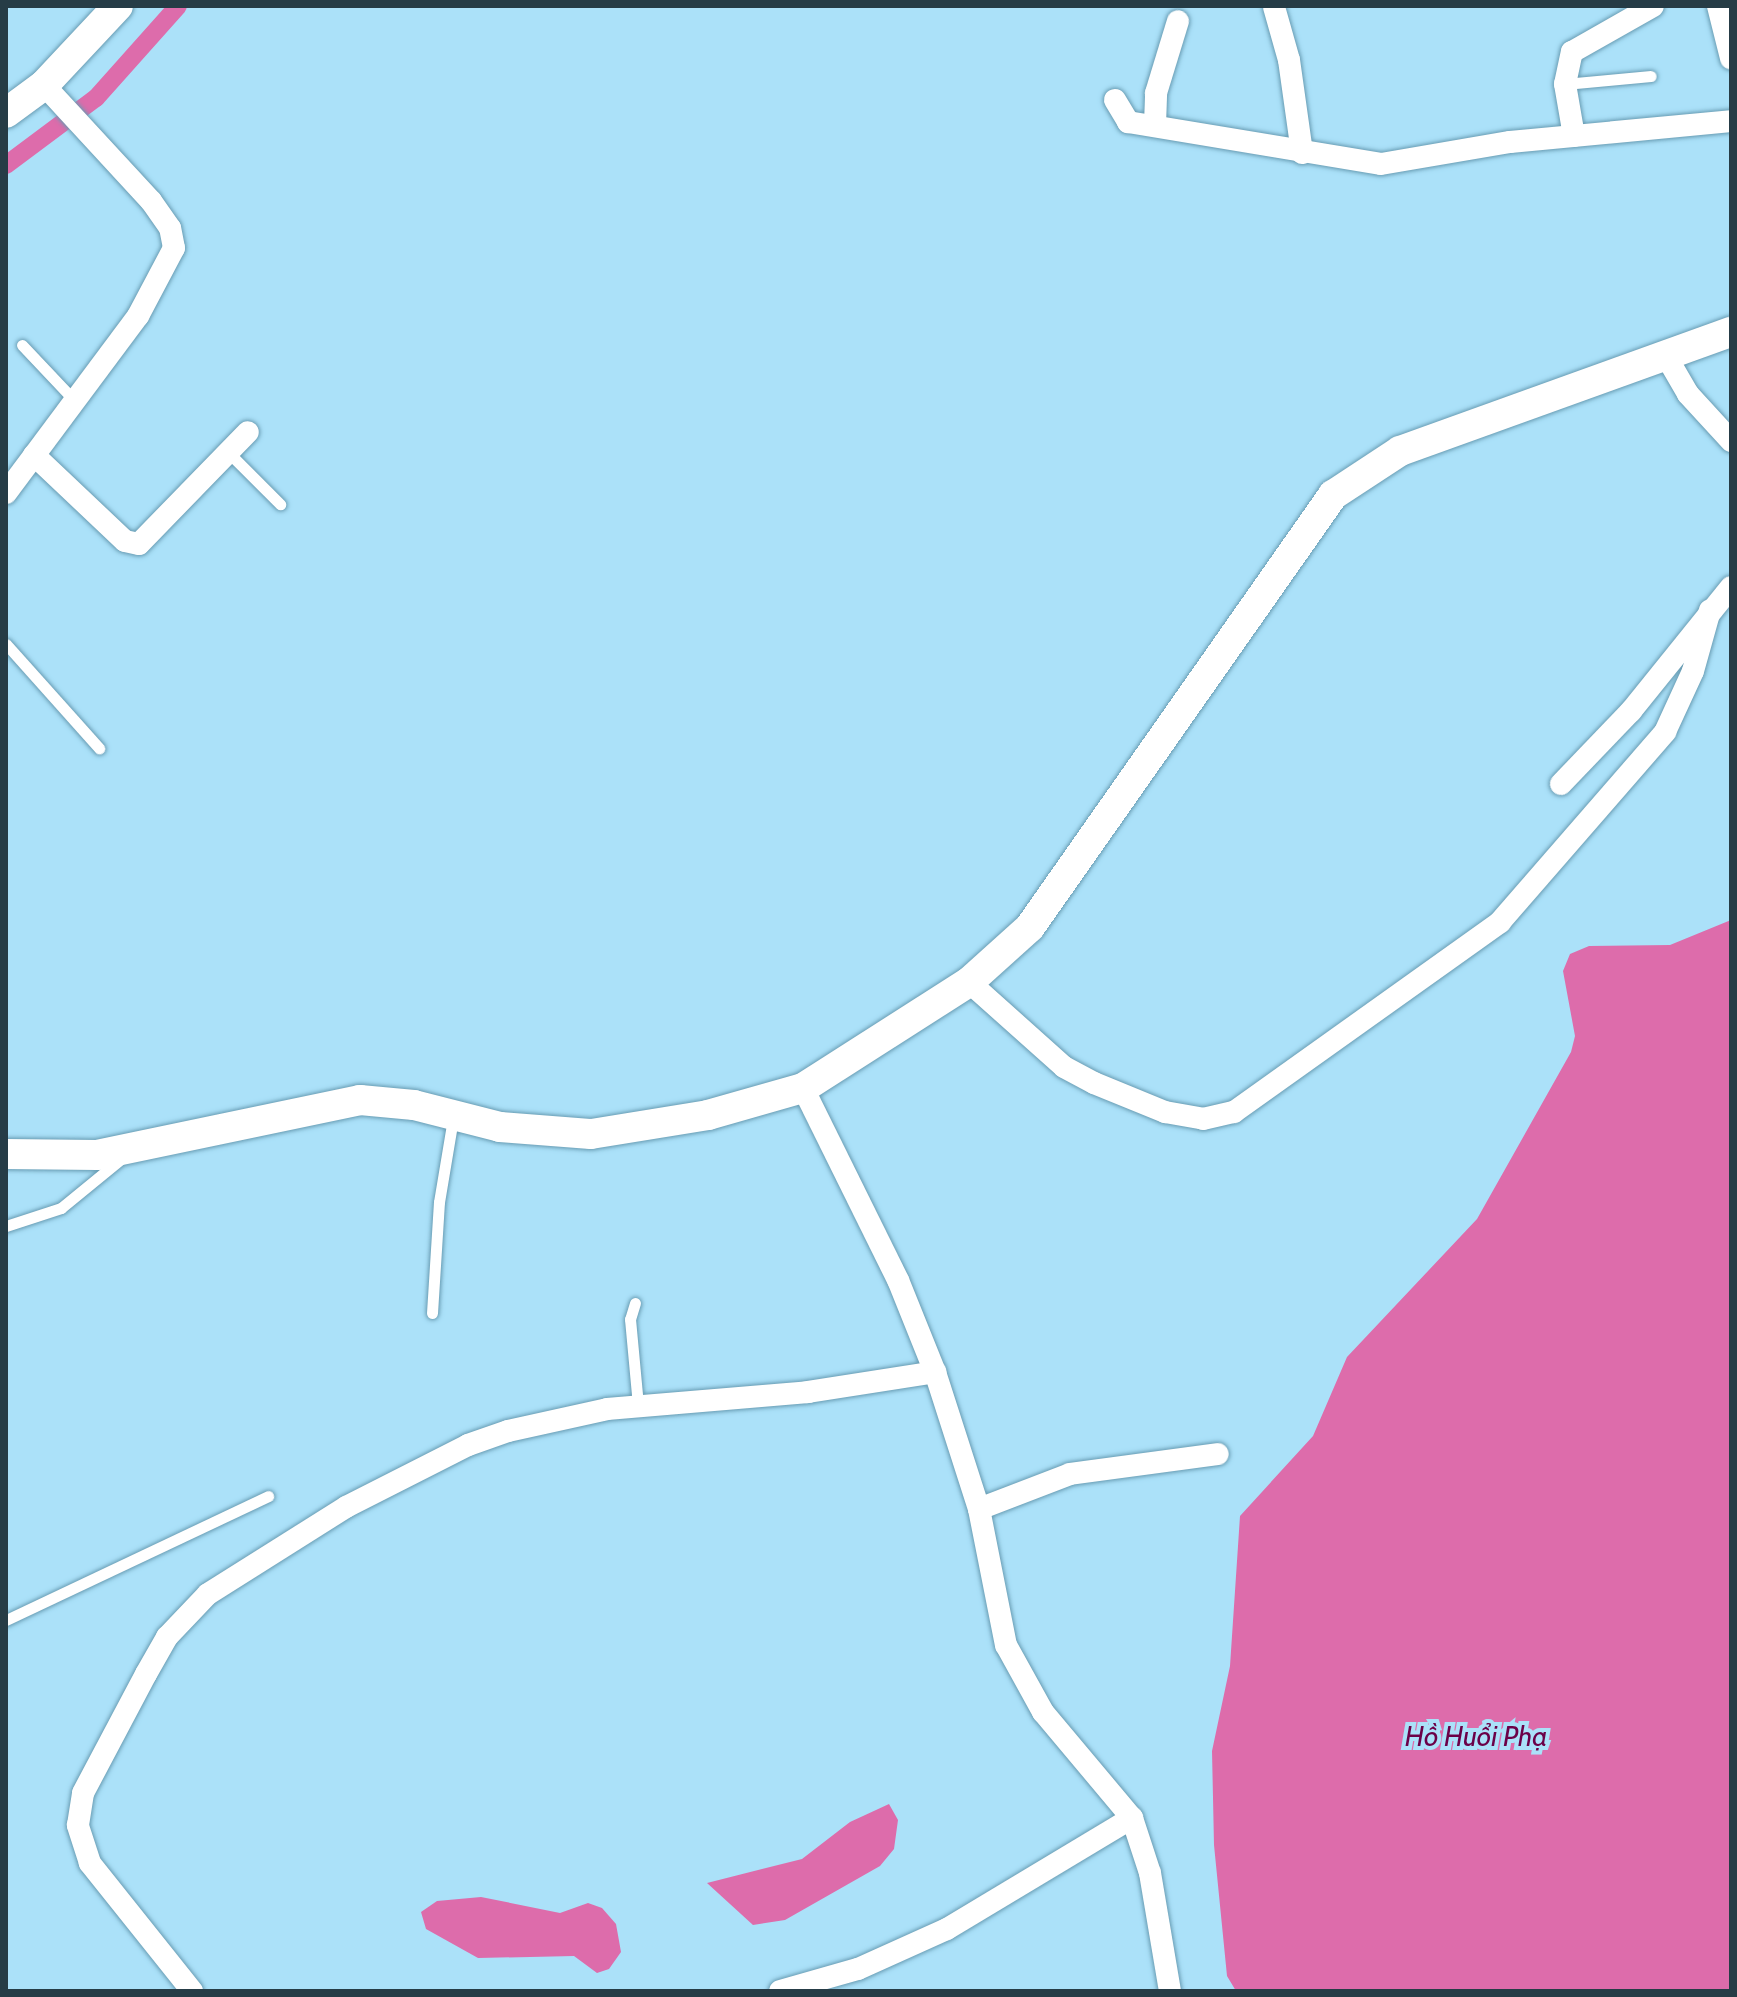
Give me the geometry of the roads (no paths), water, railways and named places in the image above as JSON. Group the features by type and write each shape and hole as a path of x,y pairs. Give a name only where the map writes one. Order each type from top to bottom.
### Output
{"street":[{"path":"6,113 44,85 118,6"},
{"path":"1574,136 1565,84 1572,52 1653,6"},
{"path":"1718,6 1731,58"},
{"path":"1274,7 1289,60 1302,153"},
{"path":"1155,125 1156,93 1178,21"},
{"path":"6,493 138,316 174,248 170,228 151,201 44,85"},
{"path":"1115,100 1128,122 1381,164 1574,136 1731,121"},
{"path":"6,1154 70,1157 131,1149 360,1100 454,1113 500,1127 591,1134 708,1115 803,1088 969,982 1002,956 1059,890 1333,495 1400,451 1731,332"},
{"path":"1666,356 1695,403 1731,441"},
{"path":"34,455 134,544 143,541 248,432"},
{"path":"1561,784 1631,711 1731,587"},
{"path":"969,982 1064,1067 1094,1083 1165,1112 1203,1119 1234,1112 1500,922 1665,732 1693,671 1710,610"},
{"path":"803,1088 898,1280 935,1372 979,1509 1006,1645 1043,1712 1132,1818 1150,1873 1170,1991"},
{"path":"192,1991 90,1863 78,1825 83,1793 167,1637 235,1574 442,1458 549,1420 638,1405 808,1392 935,1372"},
{"path":"979,1509 1070,1474 1218,1454"},
{"path":"780,1991 858,1969 921,1941 1132,1818"}],"lane":[{"path":"1565,84 1651,76"},
{"path":"22,345 75,401"},
{"path":"227,451 280,504"},
{"path":"6,644 99,748"},
{"path":"432,1313 439,1202 454,1113"},
{"path":"6,1226 70,1202 131,1149"},
{"path":"635,1303 630,1319 638,1405"},
{"path":"6,1620 268,1496"}],"water":[{"name":"Hồ Huổi Phạ","path":"1731,920 1731,1991 1236,1991 1227,1976 1214,1845 1212,1751 1230,1666 1240,1516 1313,1436 1347,1357 1477,1219 1571,1052 1575,1036 1563,971 1570,954 1589,946 1670,945"},
{"path":"889,1804 898,1820 894,1849 880,1866 785,1920 753,1925 707,1883 802,1859 850,1822"},
{"path":"481,1897 560,1913 588,1903 602,1908 616,1924 621,1952 609,1969 597,1973 574,1956 478,1958 426,1929 421,1912 437,1901"}],"waterway":[{"path":"6,165 96,98 178,6"}]}
